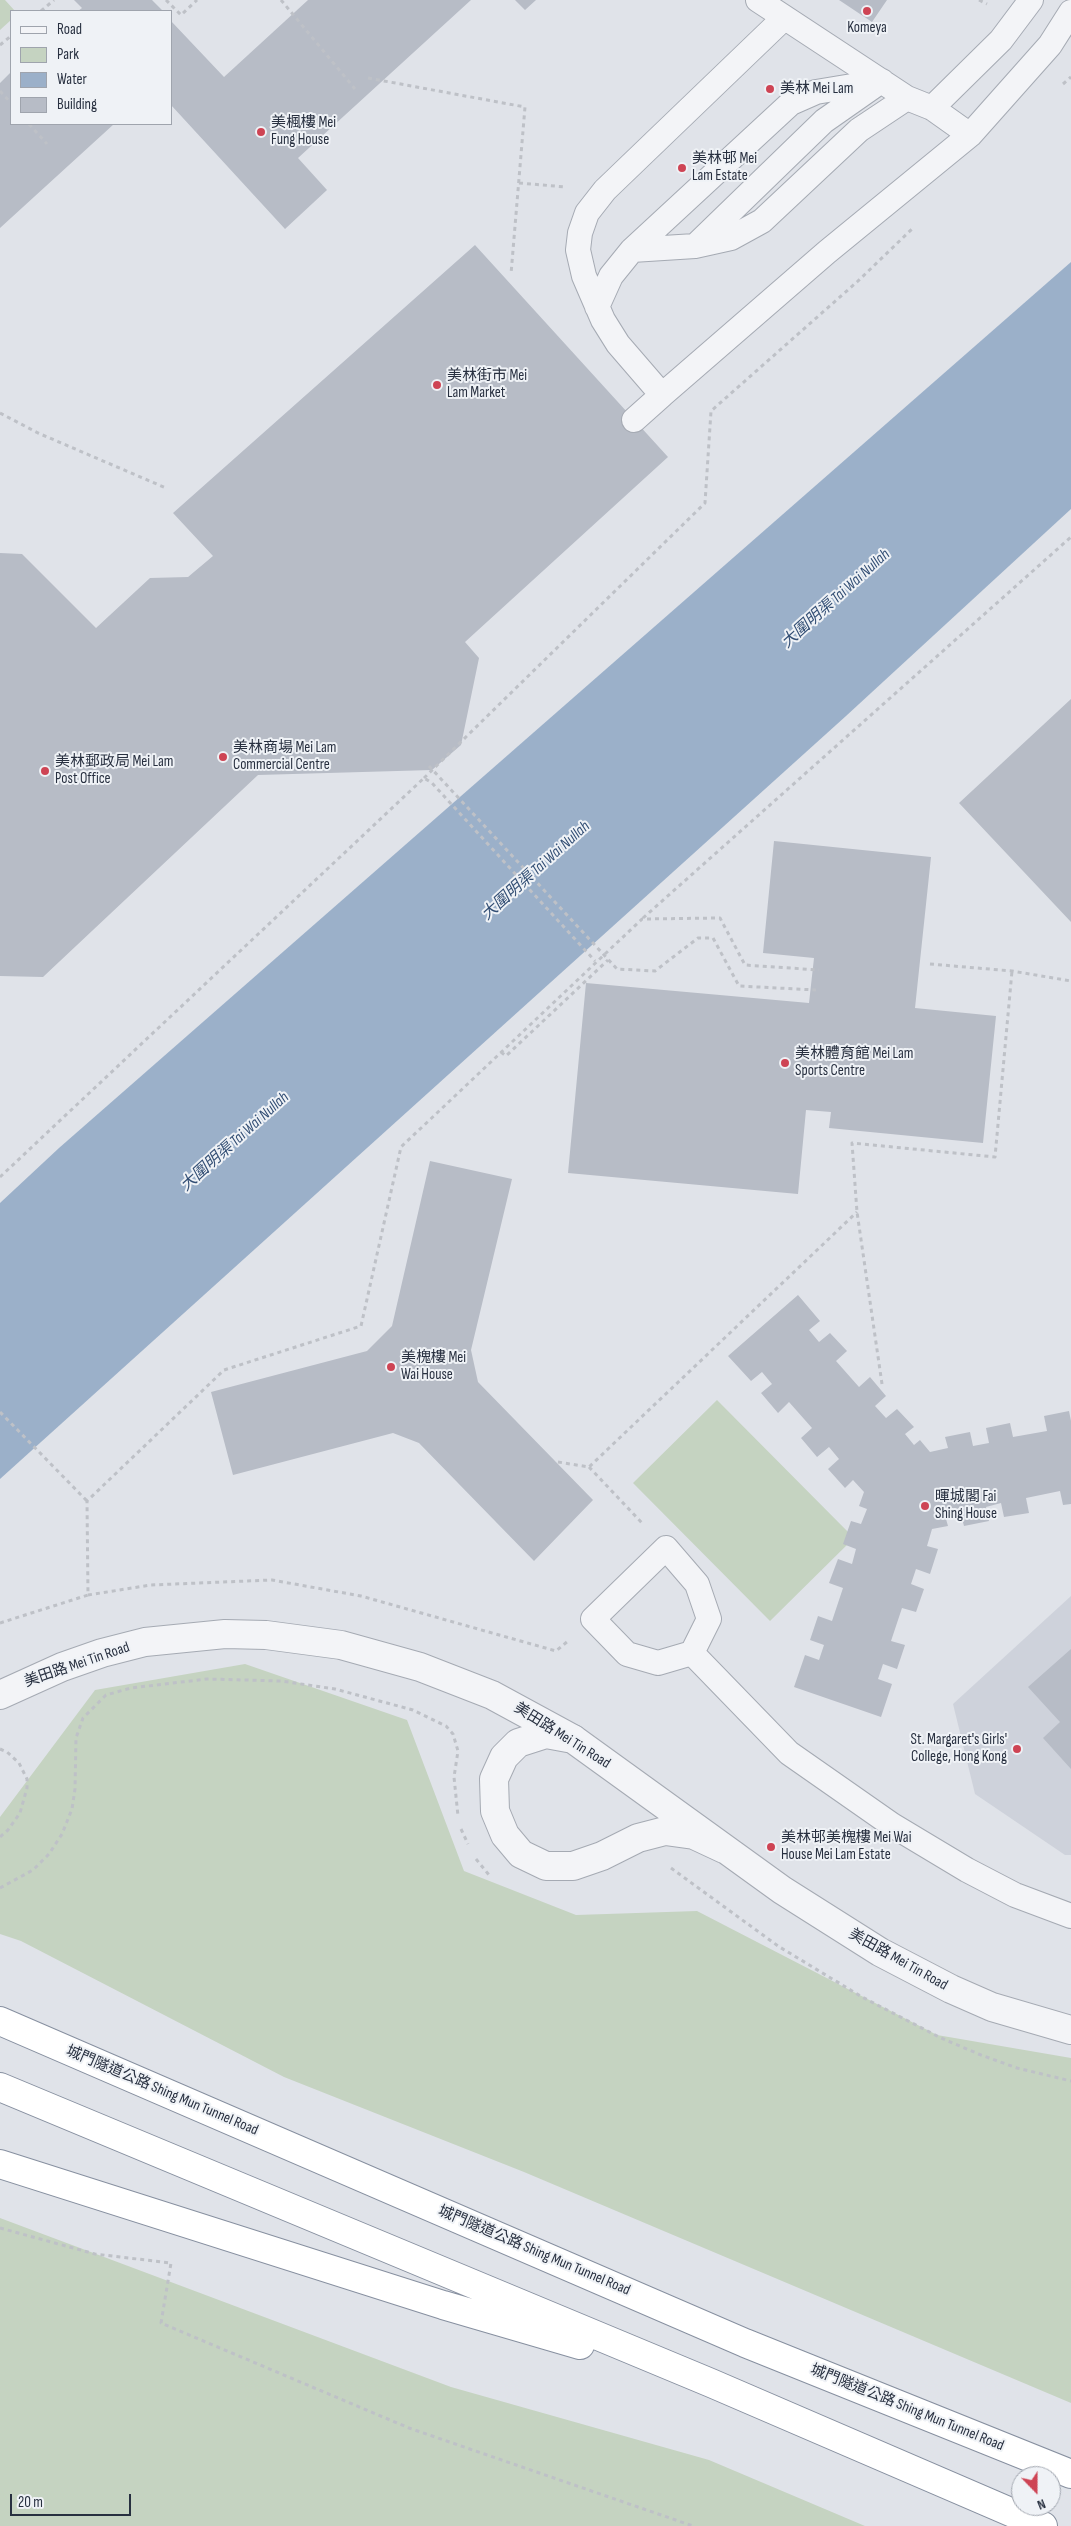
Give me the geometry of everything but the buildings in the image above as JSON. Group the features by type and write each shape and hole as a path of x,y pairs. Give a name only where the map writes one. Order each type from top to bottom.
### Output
{"highway":[{"name":"城門隧道公路 Shing Mun Tunnel Road","path":"0,2020 745,2343 1071,2474"},
{"path":"0,2087 712,2383 1043,2526"},
{"path":"0,2164 442,2305 712,2383"}],"street":[{"name":"美田路 Mei Tin Road","path":"0,1695 62,1667 102,1653 145,1642 225,1634 266,1635 341,1645 420,1667 492,1695 573,1739 724,1849 842,1930 919,1973 992,2006 1071,2030"},
{"path":"573,1739 546,1734 526,1739 510,1749 500,1765 494,1779 495,1812 505,1835 521,1854 546,1866 573,1866 602,1856 638,1838 665,1831 694,1835 724,1849"}],"lane":[{"path":"758,0 907,98 932,108 970,135"},
{"path":"932,108 1000,40 1031,0"},
{"path":"634,420 827,252 970,135 1050,45 1071,12"},
{"path":"662,395 618,344 597,307 584,276 578,250 580,233 587,213 605,190 784,18"},
{"path":"695,246 824,121 857,96 882,81"},
{"path":"597,307 610,276 632,250 790,103 816,92 882,81"},
{"path":"632,250 695,246 731,238 762,221 859,130 907,98"},
{"path":"666,1548 697,1584 709,1619 692,1653 658,1663 627,1654 593,1619 666,1548"},
{"path":"692,1653 789,1753 892,1825 967,1870 1015,1895 1071,1916"}],"path":[{"path":"41,10 54,0"},
{"path":"166,0 181,15 197,0"},
{"path":"281,0 355,89"},
{"path":"0,45 10,37"},
{"path":"368,78 525,107 511,274"},
{"path":"0,91 10,103"},
{"path":"30,125 47,144"},
{"path":"0,1177 424,778 705,503 711,411 858,281 915,226"},
{"path":"0,413 38,433 166,488"},
{"path":"88,1501 224,1370 361,1326 401,1147 642,919 1071,537"},
{"path":"429,766 617,969 655,971 698,938 713,938 739,986 816,990"},
{"path":"424,778 432,783 596,961"},
{"path":"642,919 720,918 745,965 819,970"},
{"path":"501,1052 506,1056 608,960"},
{"path":"930,964 1012,971 1071,981"},
{"path":"882,1384 857,1212 852,1143 995,1156 1012,971"},
{"path":"589,1466 857,1212"},
{"path":"0,1412 88,1501 88,1595"},
{"path":"558,1462 589,1466 666,1548"},
{"path":"0,1623 88,1595 151,1586 272,1580 361,1596 556,1651 593,1619"},
{"path":"0,1749 7,1752 19,1763 27,1779 27,1788 20,1813 8,1830 0,1836"},
{"path":"0,2228 95,2254 171,2263 161,2323 409,2428 693,2526"}],"shaded area":[{"name":"St. Margaret's Girls' College, Hong Kong","path":"1071,1596 1071,1855 1065,1855 975,1794 953,1704"}],"green space":[{"path":"0,0 5,0 14,10 10,10 10,21 0,30"},
{"path":"717,1400 854,1538 770,1621 633,1483"},
{"path":"245,1664 407,1720 464,1871 576,1915 697,1911 937,2035 1071,2058 1071,2403 524,2172 284,2077 21,1941 0,1934 0,1817 95,1690"},
{"path":"0,2218 451,2387 709,2460 865,2526 0,2526"}],"water":[{"name":"大圍明渠 Tai Wai Nullah","path":"1071,262 1071,509 846,716 0,1479 0,1203 59,1148"}],"place":[{"name":"Komeya","path":"867,11"},
{"name":"美林 Mei Lam","path":"770,89"},
{"name":"美楓樓 Mei Fung House","path":"261,132"},
{"name":"美林邨 Mei Lam Estate","path":"682,168"},
{"name":"美林街市 Mei Lam Market","path":"437,385"},
{"name":"美林商場 Mei Lam Commercial Centre","path":"223,757"},
{"name":"美林郵政局 Mei Lam Post Office","path":"45,771"},
{"name":"美林體育館 Mei Lam Sports Centre","path":"785,1063"},
{"name":"美槐樓 Mei Wai House","path":"391,1367"},
{"name":"暉城閣 Fai Shing House","path":"925,1506"},
{"name":"St. Margaret's Girls' College, Hong Kong","path":"1017,1749"},
{"name":"美林邨美槐樓 Mei Wai House Mei Lam Estate","path":"771,1847"}]}
